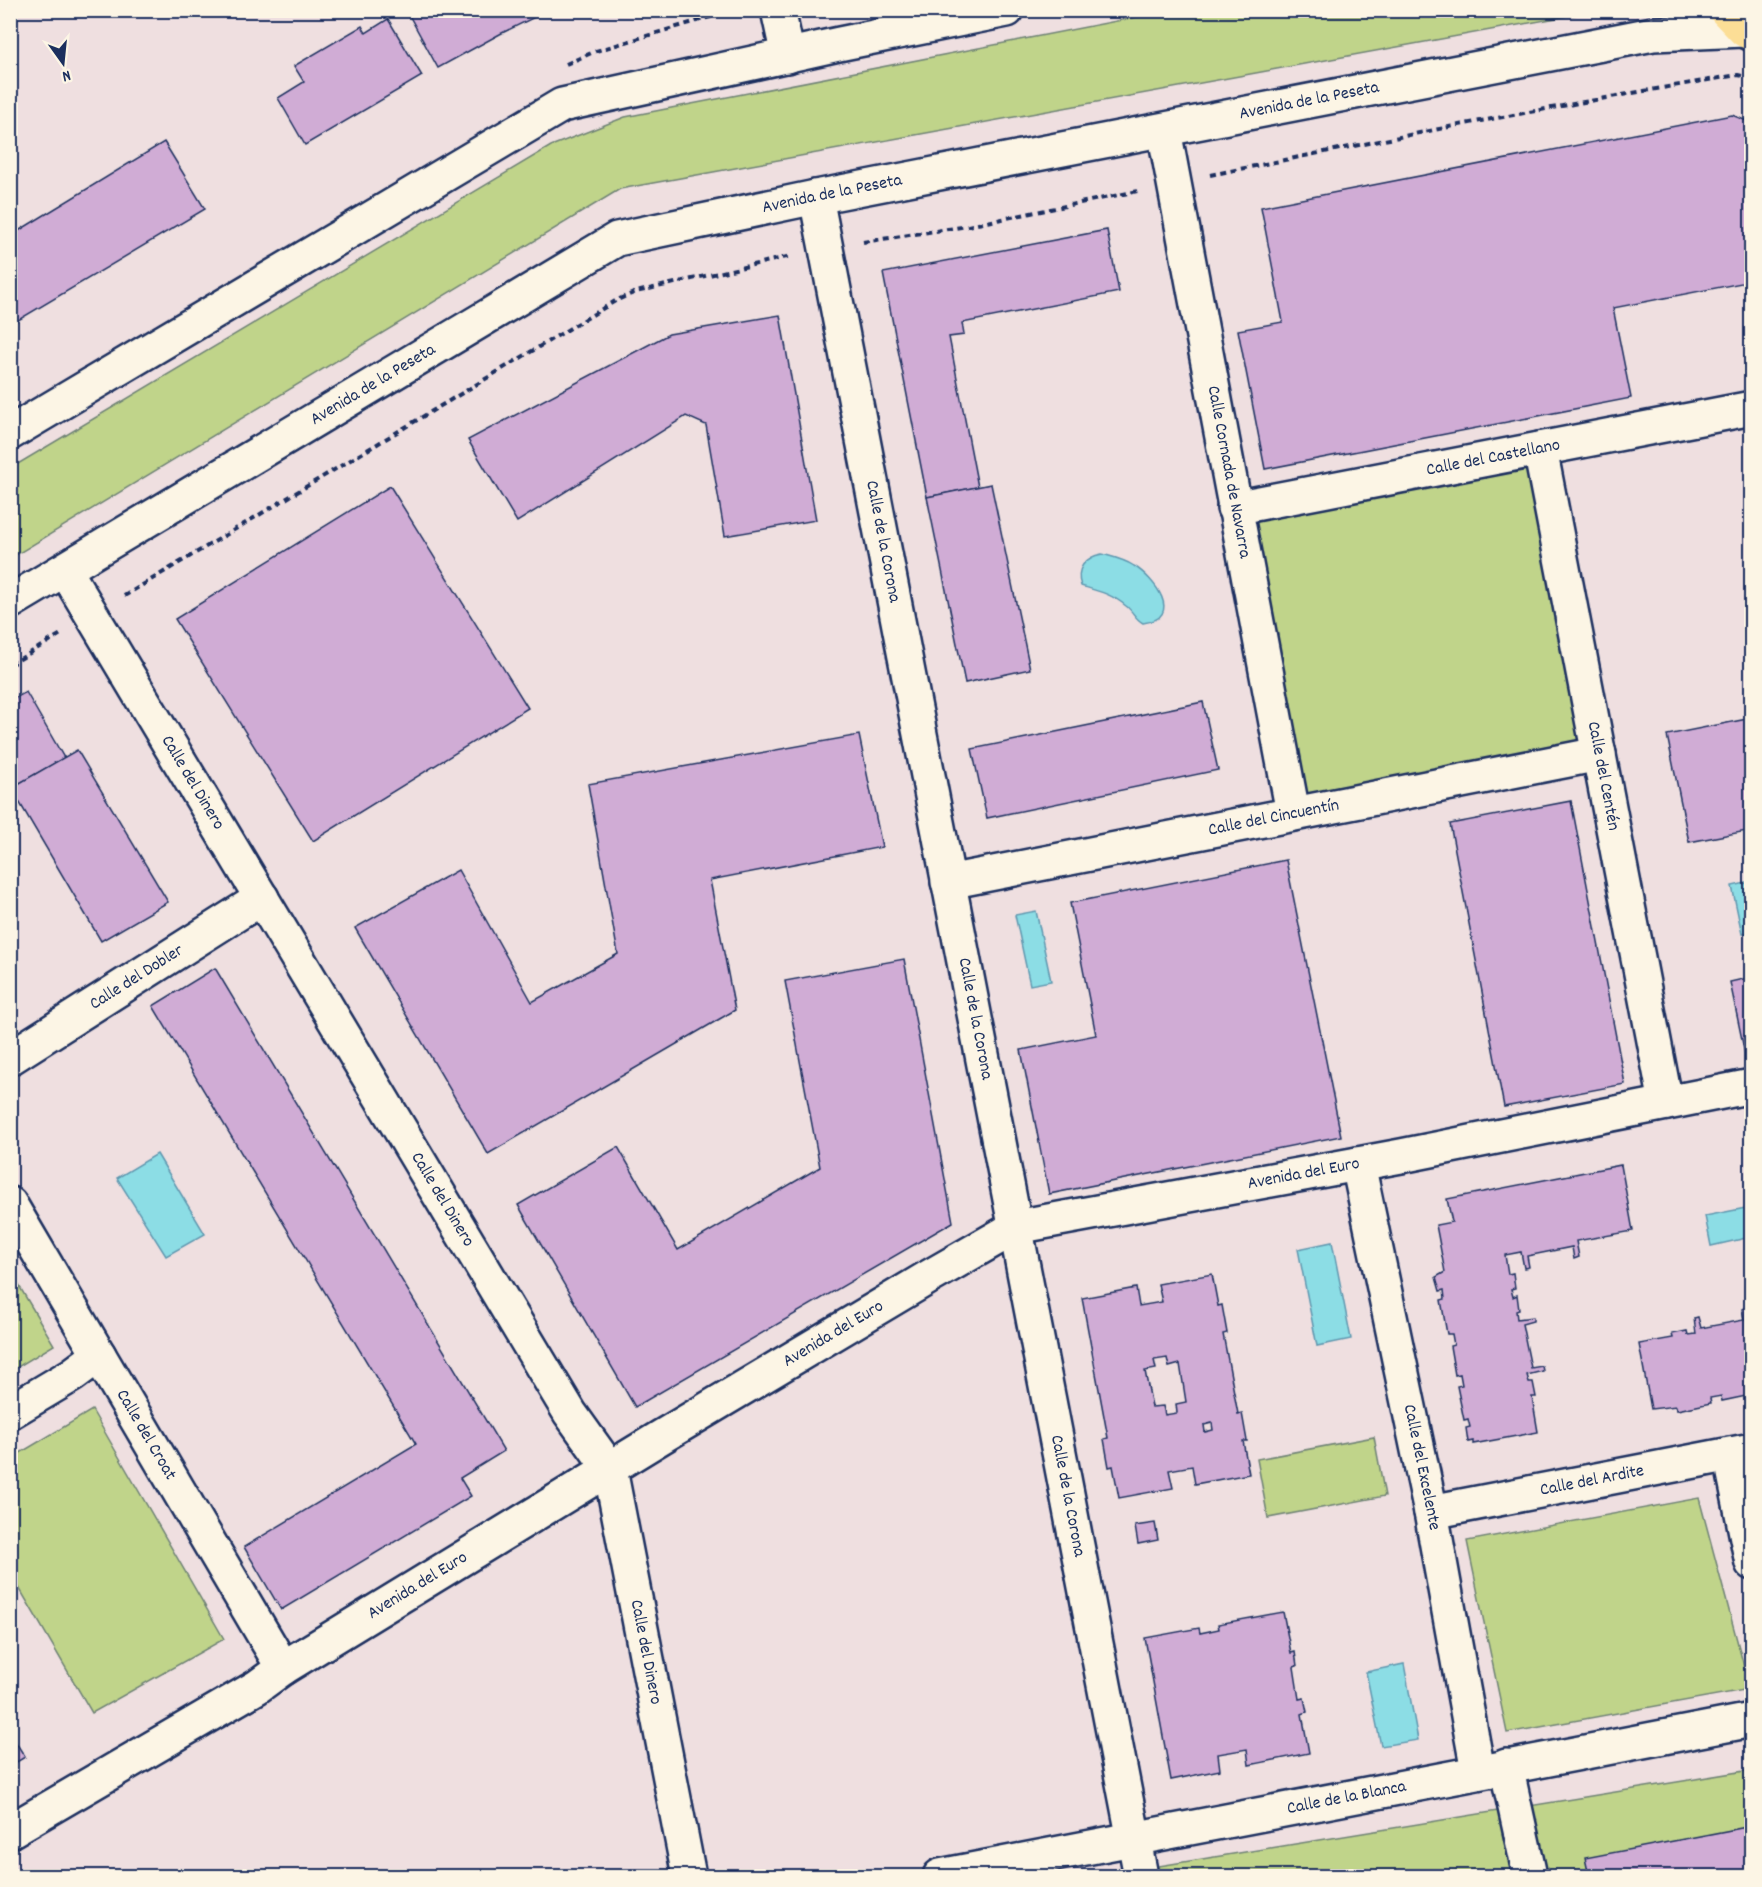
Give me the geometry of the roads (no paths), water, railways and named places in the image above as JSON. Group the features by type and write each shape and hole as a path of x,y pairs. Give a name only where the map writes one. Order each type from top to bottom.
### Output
{"street":[{"path":"778,10 788,56"},
{"path":"10,433 562,105 1007,10"},
{"name":"Avenida de la Peseta","path":"10,602 617,239 816,197 1653,34 1740,25"},
{"name":"Calle Cornada de Navarra","path":"1164,130 1293,813"},
{"name":"Calle de la Corona","path":"816,197 1141,1876"},
{"name":"Calle del Castellano","path":"1234,508 1752,408"},
{"name":"Calle del Centén","path":"1540,449 1666,1103"},
{"name":"Calle del Dinero","path":"64,570 570,1413 610,1469 689,1876"},
{"name":"Calle del Cincuentín","path":"948,882 1599,754"},
{"name":"Calle del Dobler","path":"10,1058 262,898"},
{"name":"Avenida del Euro","path":"10,1831 257,1687 283,1668 610,1469 928,1277 1016,1227 1358,1164 1752,1086"},
{"name":"Calle del Excelente","path":"1358,1164 1431,1512 1492,1769 1530,1876"},
{"name":"Calle del Croat","path":"10,1204 283,1668"},
{"path":"10,1412 72,1375 99,1355"},
{"path":"1741,1452 1752,1563"},
{"name":"Calle del Ardite","path":"1431,1512 1741,1452"},
{"name":"Calle de la Blanca","path":"940,1876 1752,1720"}],"water":[{"path":"1102,554 1130,564 1150,579 1162,597 1164,606 1162,614 1155,620 1143,623 1128,608 1105,593 1081,586 1079,574 1083,565 1091,558"},
{"path":"1751,882 1751,932 1742,934 1732,886"},
{"path":"1036,911 1051,981 1030,985 1015,915"},
{"path":"157,1154 205,1234 166,1256 117,1178"},
{"path":"1751,1207 1751,1237 1711,1246 1705,1216"},
{"path":"1332,1242 1351,1339 1317,1346 1298,1249"},
{"path":"1404,1664 1418,1740 1381,1746 1366,1672"}]}
